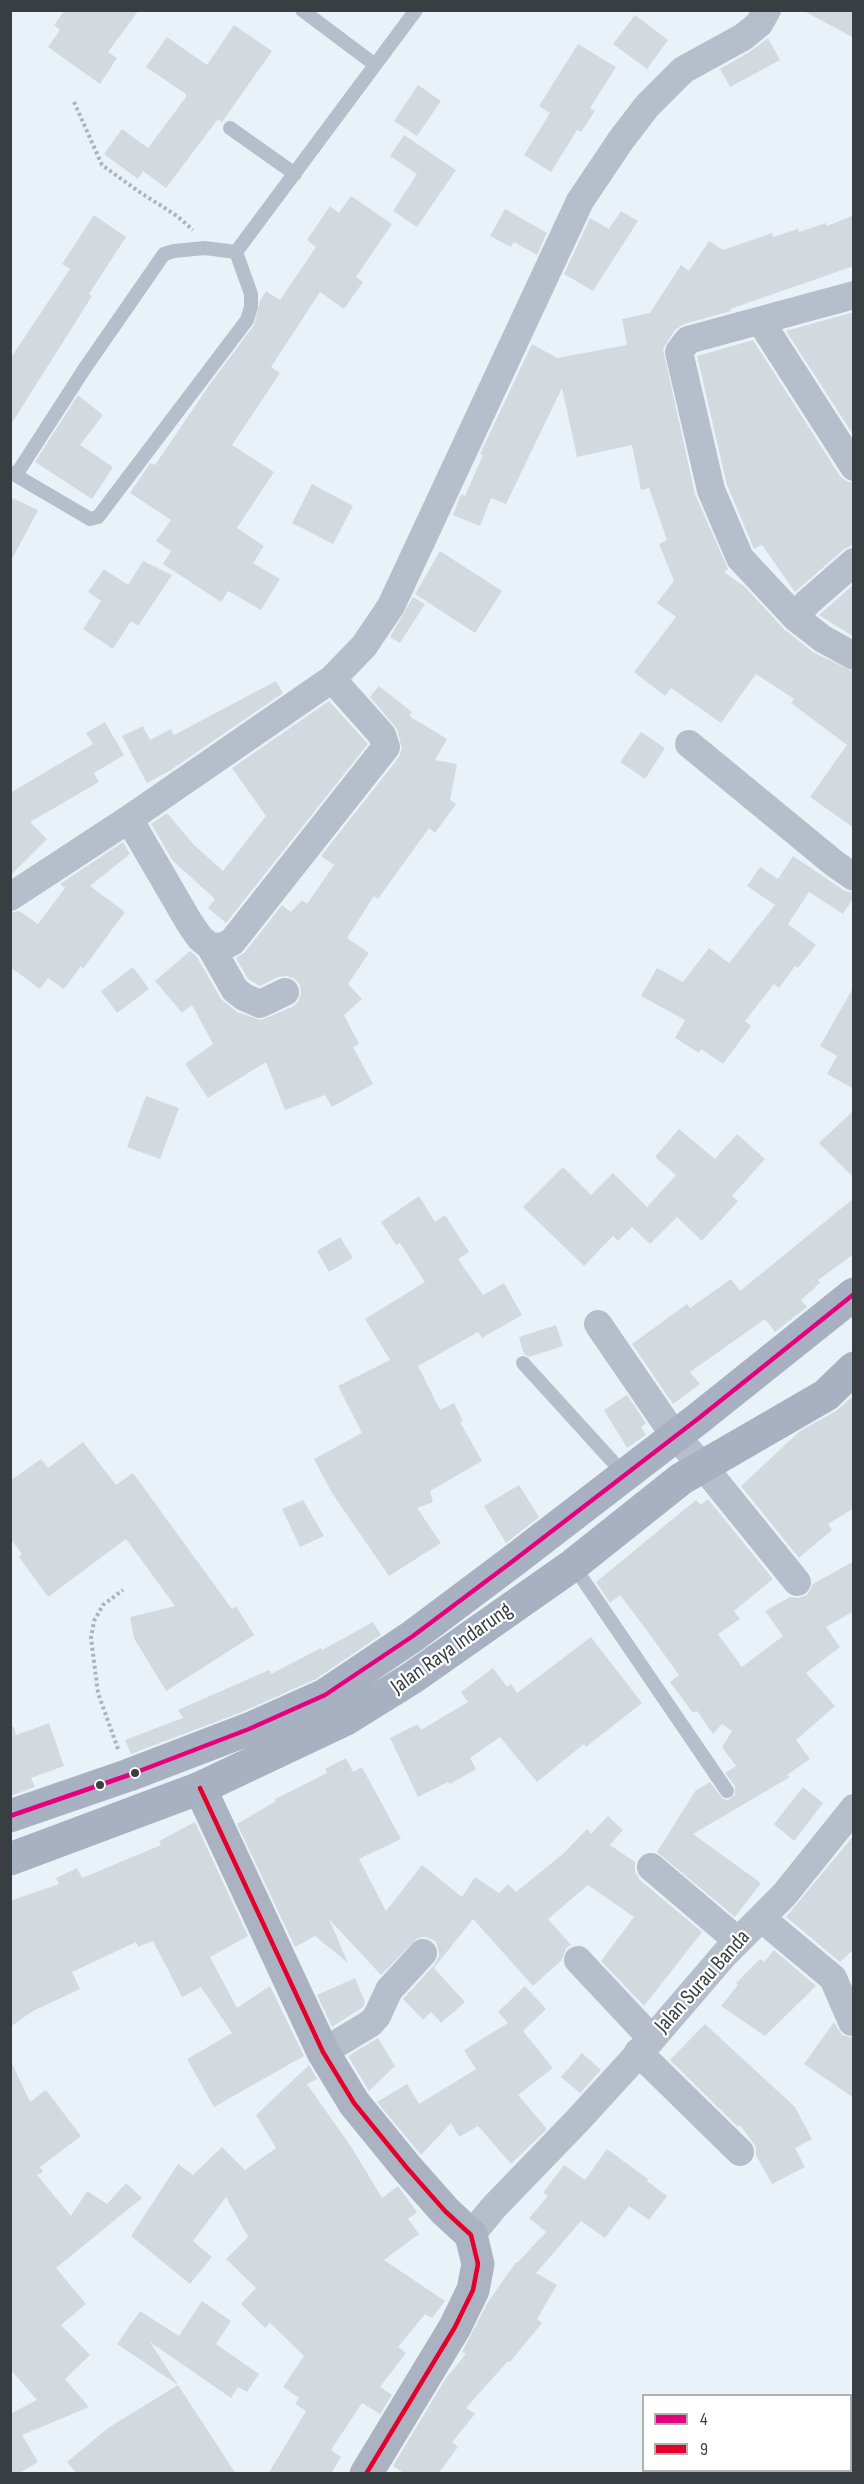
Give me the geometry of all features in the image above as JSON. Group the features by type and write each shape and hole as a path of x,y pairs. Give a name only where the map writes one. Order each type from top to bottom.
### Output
{"highway":[{"name":"Jalan Raya Indarung","path":"10,1816 129,1775 249,1728 325,1695 413,1636 699,1418 854,1294"},
{"name":"Jalan Raya Indarung","path":"10,1859 200,1788 346,1719 412,1678 573,1565 681,1479 826,1395 854,1368"}],"street":[{"path":"10,897 129,819 332,679 364,646 391,606 580,201 647,106 683,70 744,37 759,24 767,10"},
{"path":"854,295 761,322 688,339 679,352 711,490 740,558 796,618 824,639 854,656"},
{"path":"761,322 854,467"},
{"path":"796,618 807,603 854,562"},
{"path":"210,946 221,947 232,942 386,747 382,735 332,679"},
{"path":"689,744 835,864 854,877"},
{"path":"129,819 189,922 210,946 235,990 260,1004 285,992"},
{"path":"598,1324 674,1435 703,1466 797,1582"},
{"path":"200,1788 323,2052 354,2103 406,2168 445,2211 471,2235 478,2264 473,2290 455,2327 366,2474"},
{"name":"Jalan Surau Banda","path":"471,2235 546,2151 578,2120 738,1941 784,1895 854,1808"},
{"path":"651,1867 738,1941"},
{"path":"761,1918 833,1978 852,2022"},
{"path":"323,2052 372,2023 389,1990 423,1953"},
{"path":"578,1960 645,2045 740,2152"}],"lane":[{"path":"302,10 374,64"},
{"path":"236,252 416,10"},
{"path":"230,128 295,174"},
{"path":"205,248 236,252 251,294 251,307 247,320 98,517 90,519 13,474 164,254 205,248"},
{"path":"523,1363 624,1474"},
{"path":"573,1565 728,1791"}],"path":[{"path":"74,102 102,165 191,227 205,248"},
{"path":"123,1590 103,1605 94,1621 91,1638 98,1694 111,1734 129,1775"}],"building":[{"path":"65,10 139,10 108,52 117,58 100,84 48,47 60,30 54,25"},
{"path":"802,10 854,10 854,38"},
{"path":"635,15 668,40 647,69 613,44"},
{"path":"234,25 272,51 222,122 218,119 166,188 143,171 138,179 104,154 122,129 148,148 186,97 186,94 146,67 167,37 207,65"},
{"path":"768,38 780,60 730,87 720,69"},
{"path":"578,44 616,67 590,108 595,111 581,132 577,130 551,172 524,155 550,113 539,106"},
{"path":"418,85 441,101 417,136 394,121"},
{"path":"404,135 456,170 417,227 393,211 417,174 390,156"},
{"path":"351,196 392,224 356,277 363,282 344,309 320,292 271,367 280,373 232,445 274,472 237,528 264,546 253,563 280,579 261,610 228,591 221,602 163,564 171,551 156,541 171,520 130,493 150,463 155,465 254,325 260,301 266,291 280,300 316,247 307,240 330,206 339,213"},
{"path":"505,209 547,233 537,255 514,242 511,247 490,236"},
{"path":"621,211 638,221 593,291 564,274 590,218 609,229"},
{"path":"94,215 126,237 89,294 92,296 10,426 10,359 70,269 62,264"},
{"path":"854,215 854,266 730,309 731,311 684,324 675,330 663,349 695,494 728,569 724,572 745,587 784,629 813,652 854,672 854,828 810,797 847,745 791,703 794,699 756,674 721,723 671,688 665,696 634,672 676,617 657,603 674,581 659,544 667,540 649,488 641,490 632,445 577,457 562,388 506,504 491,498 480,526 453,515 461,494 465,496 483,455 480,454 532,344 557,358 627,345 622,319 650,313 681,265 689,271 709,241 723,250 772,233 773,237 798,229 799,232 826,223 827,226"},
{"path":"854,312 854,436 786,331"},
{"path":"753,340 840,476 854,483 854,544 843,550 795,592 762,545 754,549 727,485 697,356"},
{"path":"78,395 103,415 80,445 113,467 92,499 35,462"},
{"path":"312,484 353,506 333,544 292,523"},
{"path":"10,497 38,510 10,563"},
{"path":"440,551 502,591 475,633 415,594"},
{"path":"143,561 172,575 138,626 131,621 113,649 83,629 101,601 88,592 104,569 128,585"},
{"path":"854,584 854,637 819,615"},
{"path":"413,597 425,604 400,643 390,637"},
{"path":"276,681 283,693 171,770 147,783 122,736 143,726 150,740 171,729 174,735"},
{"path":"379,686 412,712 409,716 447,739 435,760 457,764 450,800 456,804 435,833 429,828 378,899 374,896 347,938 369,953 348,984 362,999 344,1015 359,1044 353,1047 373,1084 332,1107 325,1095 285,1110 266,1062 208,1098 185,1064 213,1044 192,1005 182,1013 155,981 190,951 197,957 221,999 237,1012 261,1020 292,1007 298,1002 301,993 300,985 295,979 287,976 278,977 260,986 248,979 236,958 245,952 282,905 291,912 302,900 307,904 334,865 321,856 399,757 402,749 397,729 370,697"},
{"path":"329,701 368,744 226,923 208,908 215,899 173,861 151,824 167,813 194,845 223,871 266,816 232,768"},
{"path":"105,722 124,755 94,773 99,782 30,822 47,839 10,876 10,793 93,744 86,733"},
{"path":"641,732 665,748 645,779 620,762"},
{"path":"123,842 130,854 90,886 125,912 83,969 81,966 64,989 48,978 40,989 10,967 10,913 19,911 38,924 65,888 60,884"},
{"path":"793,856 845,891 854,893 854,897 843,914 809,892 788,924 816,945 798,968 795,966 779,988 774,984 745,1021 751,1026 723,1064 701,1049 699,1053 675,1038 685,1020 641,996 657,968 683,982 709,948 729,963 775,905 747,886 760,867 778,879"},
{"path":"133,967 149,989 117,1013 101,991"},
{"path":"854,986 854,1089 827,1074 837,1056 820,1046"},
{"path":"146,1096 179,1108 160,1159 127,1147"},
{"path":"854,1110 854,1178 819,1143"},
{"path":"679,1129 715,1159 737,1134 765,1159 732,1196 738,1201 702,1241 677,1217 650,1244 632,1227 618,1241 613,1236 584,1266 523,1207 563,1167 591,1195 613,1173 647,1207 676,1175 655,1157"},
{"path":"419,1196 435,1222 445,1215 469,1252 458,1259 483,1295 504,1283 522,1315 482,1338 478,1332 418,1366 440,1410 454,1403 463,1421 460,1422 482,1461 430,1491 433,1502 417,1508 441,1543 389,1576 332,1493 314,1459 362,1433 338,1386 390,1360 365,1319 425,1282 400,1243 396,1245 381,1222"},
{"path":"854,1198 854,1254 818,1280 820,1283 801,1300 807,1307 775,1332 765,1319 690,1372 700,1384 673,1404 632,1344 687,1304 690,1308 731,1279 740,1291"},
{"path":"340,1237 353,1258 329,1272 317,1251"},
{"path":"556,1325 563,1346 529,1357 524,1354 519,1337"},
{"path":"627,1395 646,1423 641,1427 646,1435 627,1448 604,1410"},
{"path":"854,1395 854,1508 828,1524 832,1530 799,1558 741,1486 800,1431 836,1411"},
{"path":"83,1442 116,1485 133,1473 232,1609 236,1606 254,1635 166,1691 134,1638 130,1617 175,1606 126,1539 48,1597 19,1557 22,1554 10,1538 10,1481 41,1459 48,1468"},
{"path":"519,1485 539,1517 506,1543 484,1506"},
{"path":"708,1499 773,1579 734,1611 740,1619 718,1634 742,1667 783,1636 765,1611 790,1597 799,1598 807,1595 813,1584 854,1561 854,1611 826,1627 840,1647 806,1673 835,1706 796,1740 810,1759 787,1775 790,1777 693,1834 761,1883 735,1917 657,1852 696,1790 710,1782 723,1799 728,1800 735,1795 735,1786 725,1773 736,1766 722,1747 732,1731 722,1724 713,1734 697,1711 693,1713 670,1682 679,1675 648,1632 620,1595 610,1603 596,1582 696,1500 701,1505"},
{"path":"303,1500 324,1536 300,1547 282,1509"},
{"path":"373,1622 381,1635 316,1679 242,1712 131,1754 125,1740 183,1718 178,1710 269,1670 271,1674"},
{"path":"591,1637 642,1703 586,1747 584,1744 537,1782 500,1737 470,1758 476,1769 450,1784 448,1782 418,1797 390,1738 418,1724 421,1730 468,1702 461,1692 493,1668 507,1687 511,1684 517,1693"},
{"path":"49,1723 64,1766 31,1778 35,1787 10,1796 10,1727 14,1727 16,1735"},
{"path":"346,1758 353,1772 362,1767 401,1839 359,1859 386,1911 422,1865 462,1897 475,1877 499,1893 508,1884 516,1892 564,1853 587,1829 591,1834 608,1816 623,1830 610,1845 635,1862 635,1872 640,1880 702,1932 644,2006 601,1961 634,1917 588,1885 548,1919 571,1945 566,1948 562,1960 533,1986 473,1919 434,1968 465,2002 441,2023 431,2012 423,2020 403,1999 435,1964 439,1956 435,1941 426,1937 418,1938 381,1975 329,1919 348,1963 315,1936 295,1947 237,1824 276,1801 275,1799 327,1773 325,1769"},
{"path":"803,1787 823,1803 794,1841 774,1824"},
{"path":"195,1822 248,1936 210,1957 237,2008 270,1986 304,2056 214,2107 187,2059 232,2033 201,1987 182,1997 153,1941 138,1947 136,1942 72,1972 80,1989 33,2011 10,2027 10,1901 59,1884 56,1878 77,1868 82,1878 161,1845 159,1841"},
{"path":"854,1835 854,1949 840,1962 786,1917"},
{"path":"774,1950 816,1986 765,2036 721,2006 738,1985 736,1983 760,1959 764,1962"},
{"path":"355,1978 365,2002 363,2007 332,2027 317,1995"},
{"path":"525,1986 546,2009 523,2031 553,2068 518,2095 547,2129 511,2164 478,2126 459,2137 451,2123 421,2155 377,2102 407,2084 419,2104 476,2069 464,2050 508,2023 498,2012"},
{"path":"834,2022 842,2035 854,2038 854,2098 804,2064"},
{"path":"705,2024 795,2107 812,2139 795,2148 805,2167 772,2184 756,2155 756,2147 740,2125 738,2127 670,2060"},
{"path":"378,2038 395,2066 369,2091 348,2056"},
{"path":"582,2053 601,2070 580,2093 561,2077"},
{"path":"10,2059 30,2102 46,2090 81,2136 40,2167 43,2172 37,2175 71,2216 87,2191 107,2204 126,2183 142,2198 56,2268 86,2304 61,2325 90,2355 65,2379 89,2407 22,2435 38,2462 17,2474 10,2474 10,2414 37,2400 10,2369"},
{"path":"309,2065 317,2079 307,2084 352,2148 382,2198 398,2186 417,2212 408,2219 419,2234 384,2260 445,2301 432,2318 425,2314 398,2347 406,2353 380,2387 392,2395 380,2414 362,2403 331,2450 341,2457 331,2474 268,2474 306,2411 295,2404 299,2398 283,2387 304,2356 270,2323 265,2328 241,2304 256,2288 226,2259 248,2237 226,2197 193,2241 212,2257 190,2284 131,2236 178,2164 193,2175 222,2147 245,2170 276,2148 256,2115"},
{"path":"607,2149 667,2196 649,2220 629,2206 605,2238 581,2221 536,2273 557,2285 537,2319 542,2323 510,2362 508,2361 466,2408 475,2414 452,2442 458,2447 438,2474 405,2474 393,2466 446,2378 466,2354 462,2352 488,2302 516,2262 546,2232 529,2218 548,2196 543,2193 564,2165 585,2180"},
{"path":"202,2301 231,2321 216,2344 259,2374 247,2392 238,2387 231,2398 150,2342 236,2474 77,2474 67,2462 108,2428 178,2385 117,2344 140,2311 179,2336"}],"transit line":[{"name":"4","path":"10,1816 129,1775 249,1729 325,1695 413,1636 513,1561 699,1418 854,1294"},
{"name":"9","path":"200,1788 323,2052 354,2103 445,2211 471,2235 478,2264 473,2290 455,2327 366,2474"}]}
